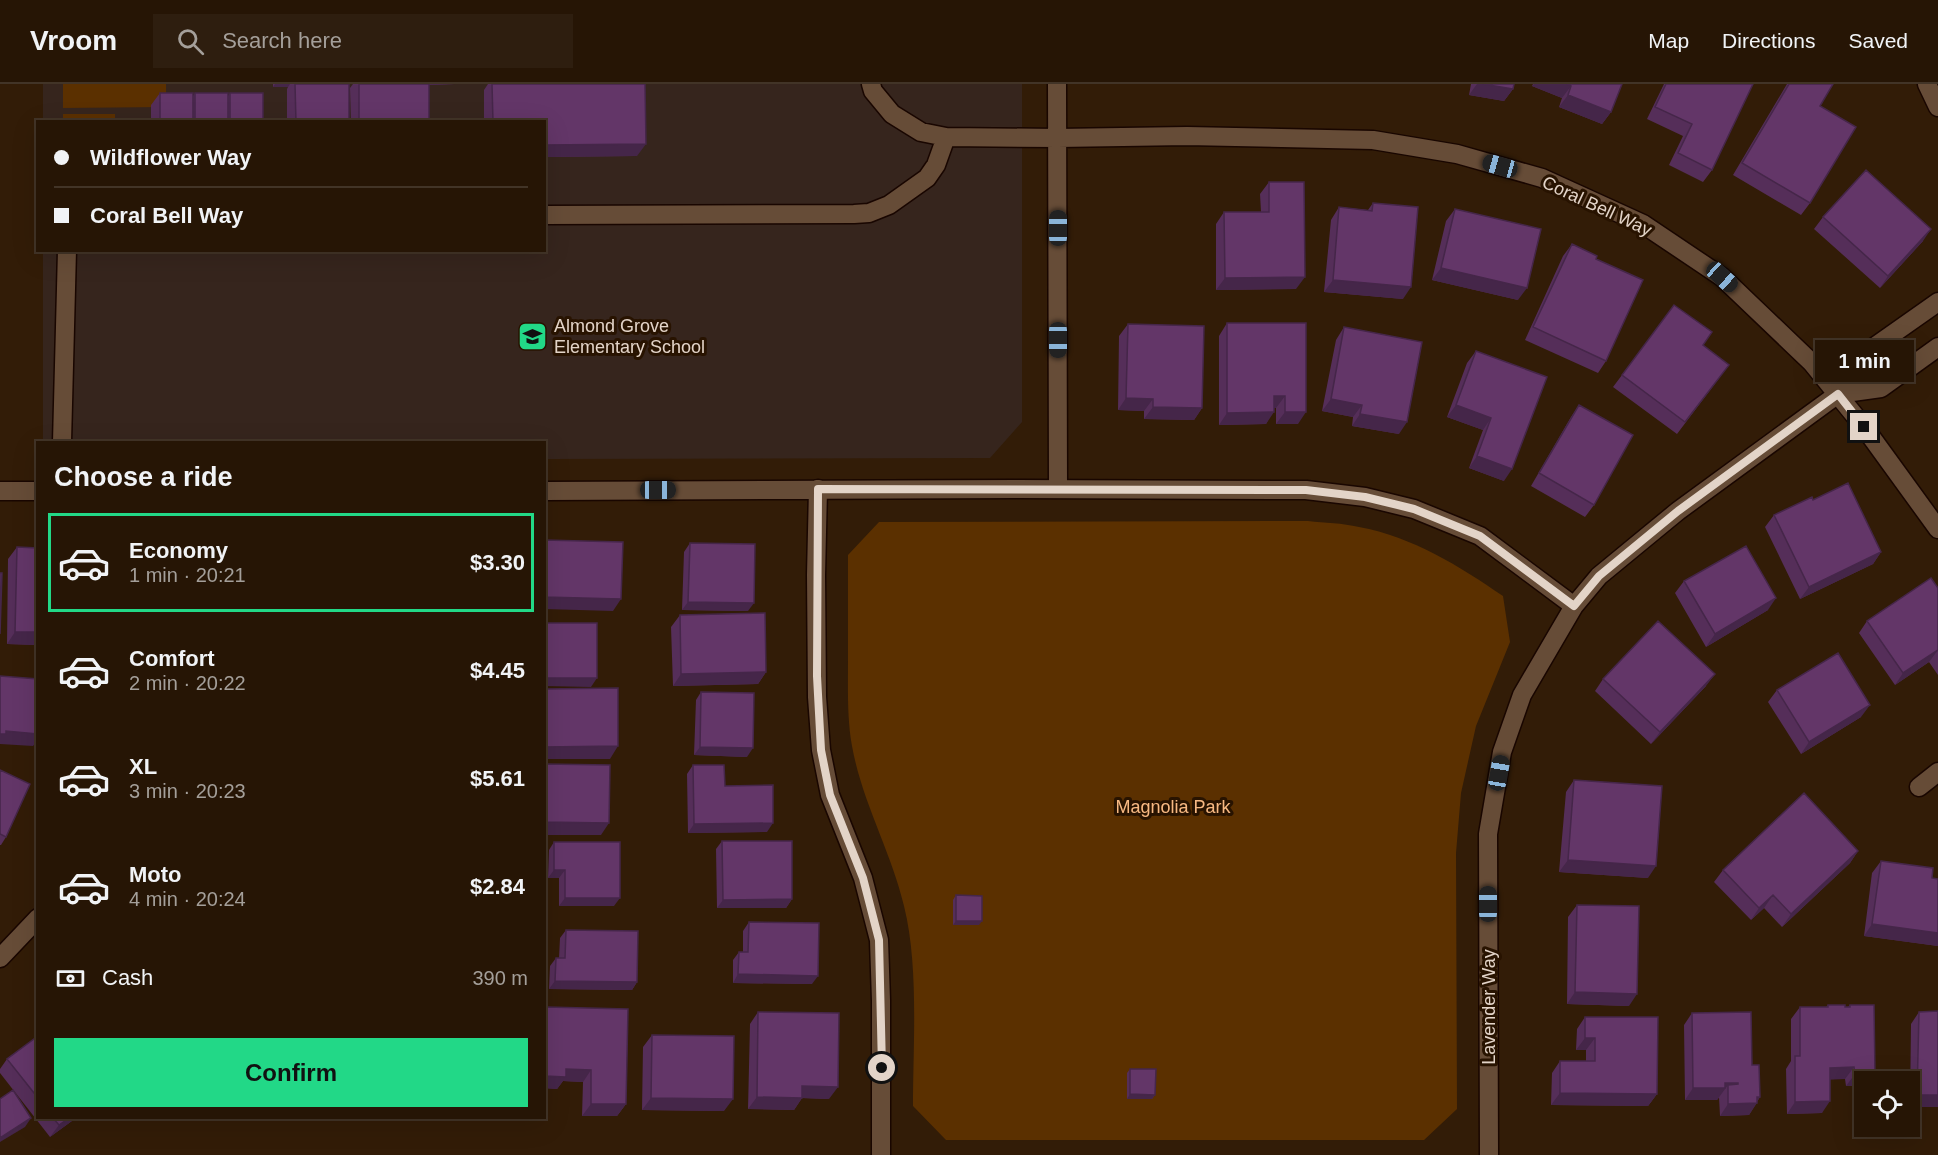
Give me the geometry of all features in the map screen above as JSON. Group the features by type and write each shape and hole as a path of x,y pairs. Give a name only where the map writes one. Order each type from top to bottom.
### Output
{"street":[{"name":"Coral Bell Way","path":"871,84 873,91 892,114 921,132 946,137 1187,136 1373,140 1457,154 1542,178 1643,224 1722,277 1806,356 1838,394 1938,529"},
{"path":"1057,84 1058,489"},
{"path":"1927,84 1938,107"},
{"path":"546,215 869,213 889,205 927,178 936,165 946,137"},
{"path":"62,441 67,252"},
{"name":"Lavender Way","path":"1489,1155 1488,834 1502,753 1522,695 1574,606 1599,576 1678,511 1838,394 1857,359 1938,302"},
{"name":"Lavender Way","path":"1838,394 1881,388 1938,347"},
{"path":"818,489 817,697 821,750 830,795 863,878 879,940 882,1001 881,1155"},
{"path":"546,491 1306,490 1365,497 1414,509 1480,536 1574,606"},
{"path":"0,491 36,491"},
{"path":"1918,787 1938,772"},
{"path":"0,958 36,920"}],"shaded area":[{"name":"Almond Grove Elementary School","path":"43,84 1022,84 1022,422 990,458 546,459 546,441 43,441 43,252 546,252 546,120 43,120"}],"green space":[{"path":"63,84 166,84 166,107 63,108"},
{"path":"63,114 115,114 115,120 63,120"},
{"name":"Magnolia Park","path":"1308,521 1353,526 1417,545 1470,574 1503,596 1510,642 1476,726 1461,793 1456,853 1457,1109 1424,1140 946,1140 913,1106 914,1005 909,929 892,866 863,787 852,746 848,703 848,555 879,522"}],"building":[{"path":"295,84 349,84 349,120 296,120"},
{"path":"359,84 429,84 429,120 359,120"},
{"path":"492,84 645,84 646,144 546,145 546,120 493,120"},
{"path":"1483,84 1514,84 1513,89"},
{"path":"1567,84 1622,84 1611,112 1568,95 1571,86"},
{"path":"1666,84 1753,84 1712,170 1678,153 1692,124 1655,107"},
{"path":"1789,84 1833,84 1820,106 1856,127 1810,203 1742,163"},
{"path":"160,93 193,93 193,120 160,120"},
{"path":"195,93 228,93 228,120 195,120"},
{"path":"230,93 263,93 263,120 230,120"},
{"path":"1866,170 1931,229 1888,276 1823,217"},
{"path":"1269,182 1304,182 1305,277 1225,278 1224,212 1269,212"},
{"path":"1373,203 1418,207 1411,287 1333,280 1339,207 1372,211"},
{"path":"1455,209 1541,229 1527,288 1441,268"},
{"path":"1572,244 1597,256 1596,259 1643,280 1606,361 1533,327"},
{"path":"1674,305 1712,332 1703,345 1729,365 1685,422 1622,375"},
{"path":"1227,323 1306,323 1306,412 1285,412 1285,396 1274,396 1274,412 1227,413"},
{"path":"1128,324 1204,326 1202,408 1153,407 1153,399 1126,398"},
{"path":"1344,327 1422,342 1407,422 1360,414 1362,405 1331,399"},
{"path":"1476,351 1547,377 1512,469 1477,456 1491,418 1456,405"},
{"path":"1579,405 1633,435 1594,505 1539,473"},
{"path":"1848,483 1881,552 1809,587 1774,515"},
{"path":"546,540 623,542 621,599 546,597"},
{"path":"690,543 755,544 754,603 688,602"},
{"path":"1746,546 1776,598 1715,634 1684,581"},
{"path":"17,547 36,548 36,632 15,632"},
{"path":"0,573 2,573 0,634"},
{"path":"1931,578 1938,588 1938,650 1903,673 1867,621"},
{"path":"765,613 766,672 681,674 680,615"},
{"path":"1658,621 1715,674 1660,732 1603,679"},
{"path":"546,623 597,623 597,678 546,678"},
{"path":"1838,653 1870,705 1809,742 1777,690"},
{"path":"0,676 36,679 36,734 6,731 6,734 0,734"},
{"path":"618,688 618,746 546,747 546,689"},
{"path":"701,692 754,693 753,748 700,747"},
{"path":"546,764 610,765 609,823 546,822"},
{"path":"693,765 724,765 725,786 773,785 773,823 694,824"},
{"path":"0,770 30,784 6,837 0,834"},
{"path":"1574,780 1662,786 1656,866 1568,860"},
{"path":"1804,793 1858,851 1791,914 1773,895 1759,908 1723,870"},
{"path":"722,841 792,841 792,899 723,900"},
{"path":"554,842 620,842 620,898 565,898 565,870 554,870"},
{"path":"1881,861 1933,868 1932,878 1938,879 1938,933 1872,924"},
{"path":"956,895 982,896 982,921 956,921"},
{"path":"1577,905 1639,906 1637,994 1575,992"},
{"path":"749,922 819,923 818,976 738,974 739,952 748,952"},
{"path":"566,930 638,931 637,982 555,981 556,958 565,958"},
{"path":"1828,1005 1850,1007 1850,1005 1874,1005 1875,1071 1855,1071 1854,1067 1830,1068 1830,1101 1795,1102 1795,1056 1800,1056 1800,1007 1828,1007"},
{"path":"546,1007 628,1009 626,1104 591,1104 591,1070 566,1069 566,1077 546,1076"},
{"path":"1938,1011 1938,1095 1920,1095 1920,1071 1918,1071 1919,1012"},
{"path":"758,1012 839,1013 838,1087 802,1086 802,1098 757,1097"},
{"path":"1751,1012 1752,1065 1759,1065 1760,1097 1757,1097 1757,1103 1728,1104 1728,1085 1738,1083 1725,1083 1725,1088 1693,1088 1692,1013"},
{"path":"1585,1017 1658,1017 1657,1094 1560,1093 1560,1061 1595,1061 1595,1038 1585,1038"},
{"path":"652,1035 734,1036 733,1099 651,1098"},
{"path":"36,1037 36,1095 7,1059"},
{"path":"1130,1069 1156,1069 1155,1095 1130,1094"},
{"path":"13,1090 31,1118 0,1138 0,1099"},
{"path":"54,1119 68,1119 59,1125"}],"place":[{"name":"Almond Grove Elementary School","path":"533,336"}],"route":[{"path":"882,1068 879,940 863,878 830,795 821,750 817,697 816,528 818,489 1306,490 1365,497 1414,509 1480,536 1574,606 1599,576 1678,511 1838,394 1864,427"}]}
